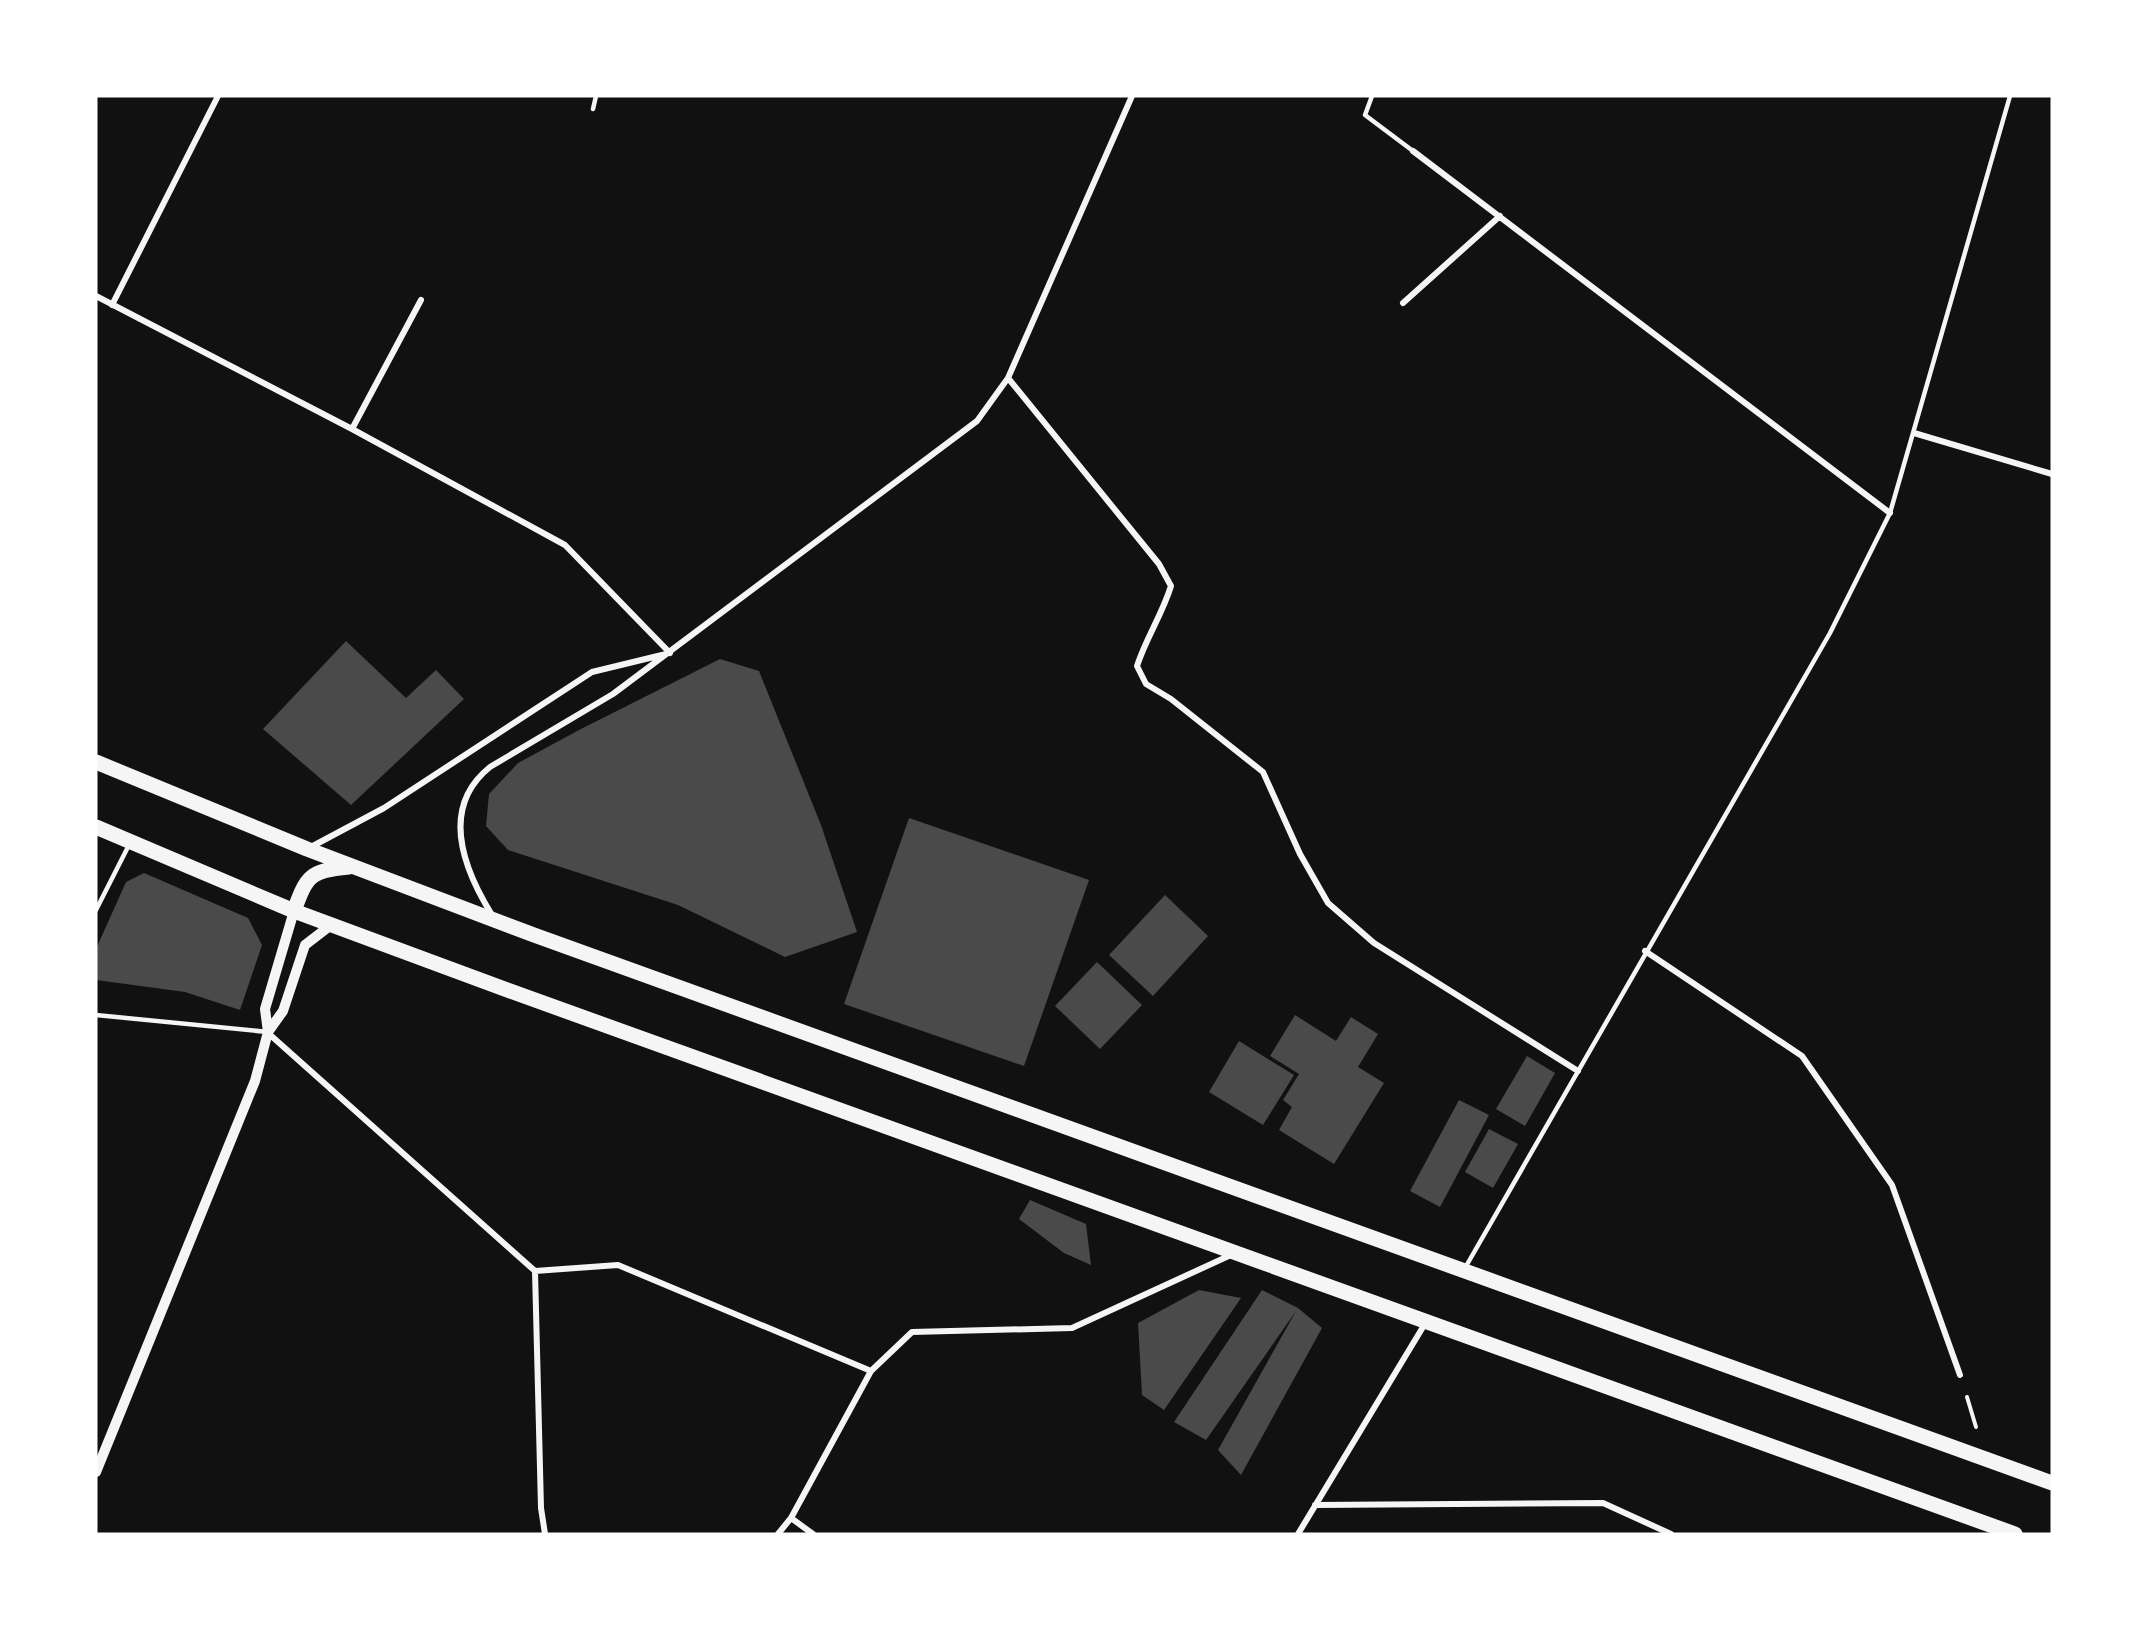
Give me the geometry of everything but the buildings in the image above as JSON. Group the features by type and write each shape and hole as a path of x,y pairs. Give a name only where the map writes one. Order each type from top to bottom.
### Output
{"main road":[{"path":"96,762 352,867 496,921 2052,1483"},
{"path":"96,827 294,912 1990,1528 2015,1534"},
{"path":"294,912 304,882 323,870 352,867"}],"street":[{"path":"112,305 218,96"},
{"path":"496,921 474,884 463,857 462,816 477,777 613,694 977,421 1008,378 1132,96"},
{"path":"1413,151 1890,513"},
{"path":"1403,303 1500,216"},
{"path":"96,296 352,429 565,545 670,653"},
{"path":"352,429 421,300"},
{"path":"1008,378 1159,564 1171,586 1163,613 1143,647 1137,666 1146,684 1172,699 1263,772 1300,854 1328,903 1374,943 1578,1071"},
{"path":"1914,433 2052,474"},
{"path":"307,849 384,808 592,672 670,653"},
{"path":"294,912 265,1009 268,1032 535,1271 618,1265 871,1371"},
{"path":"96,1472 255,1081 268,1032 283,1011 305,945 331,925"},
{"path":"1645,951 1802,1056 1892,1185 1960,1375"},
{"path":"778,1534 791,1518 871,1371 912,1332 1072,1328 1236,1253"},
{"path":"535,1271 541,1508 545,1534"},
{"path":"1298,1534 1426,1322"},
{"path":"1315,1505 1603,1503 1671,1534"},
{"path":"791,1518 813,1534"}],"lane":[{"path":"593,109 596,96"},
{"path":"1372,96 1365,115 1413,151"},
{"path":"1463,1271 1830,633 1890,513 2010,96"},
{"path":"96,910 131,842"},
{"path":"96,1015 268,1032"}]}
